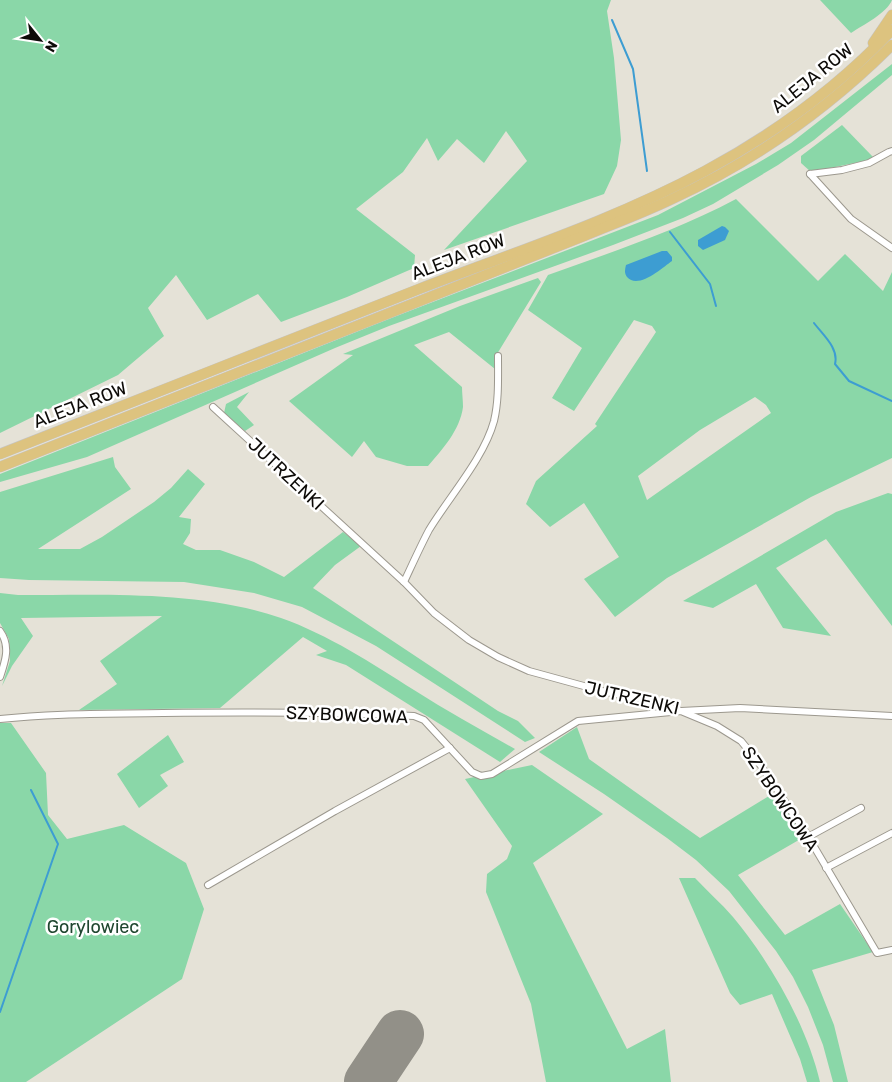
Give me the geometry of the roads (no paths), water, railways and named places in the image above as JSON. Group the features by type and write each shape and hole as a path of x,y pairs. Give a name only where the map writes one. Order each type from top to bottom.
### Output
{"main road":[{"path":"860,61 892,15"},
{"name":"ALEJA ROW","path":"0,454 588,225 672,188 716,165 775,129 821,95 892,30"},
{"name":"ALEJA ROW","path":"0,467 584,236 672,199 740,164 778,140 830,102 892,45"},
{"path":"875,62 892,50"}],"street":[{"path":"892,151 869,163 842,170 810,174 850,218 892,248"},
{"path":"404,582 430,530 459,487 485,443 494,422 497,400 498,356"},
{"name":"JUTRZENKI","path":"213,407 404,582 434,613 468,640 498,657 529,670 602,692 645,700 681,711 740,708 892,716"},
{"path":"0,631 5,638 7,653 0,677"},
{"name":"SZYBOWCOWA","path":"0,719 65,714 261,711 414,716 424,720 472,772 481,776 492,774 508,765 578,721 681,711 717,726 741,741 759,763 808,838 877,953 892,950"},
{"path":"208,885 335,811 450,748"},
{"path":"808,838 861,808"},
{"path":"826,868 892,833"}],"water":[{"path":"722,226 729,231 725,240 703,250 698,246 698,240"},
{"path":"662,251 667,251 672,257 672,261 656,273 643,279 637,281 627,277 625,272 626,265"}],"waterway":[{"path":"612,20 633,69 647,171"},
{"path":"670,232 710,284 716,306"},
{"path":"814,323 832,347 836,358 835,364 849,381 892,401"},
{"path":"0,1012 58,844 31,790"}],"park label":[{"name":"Gorylowiec","path":"93,927"}]}
